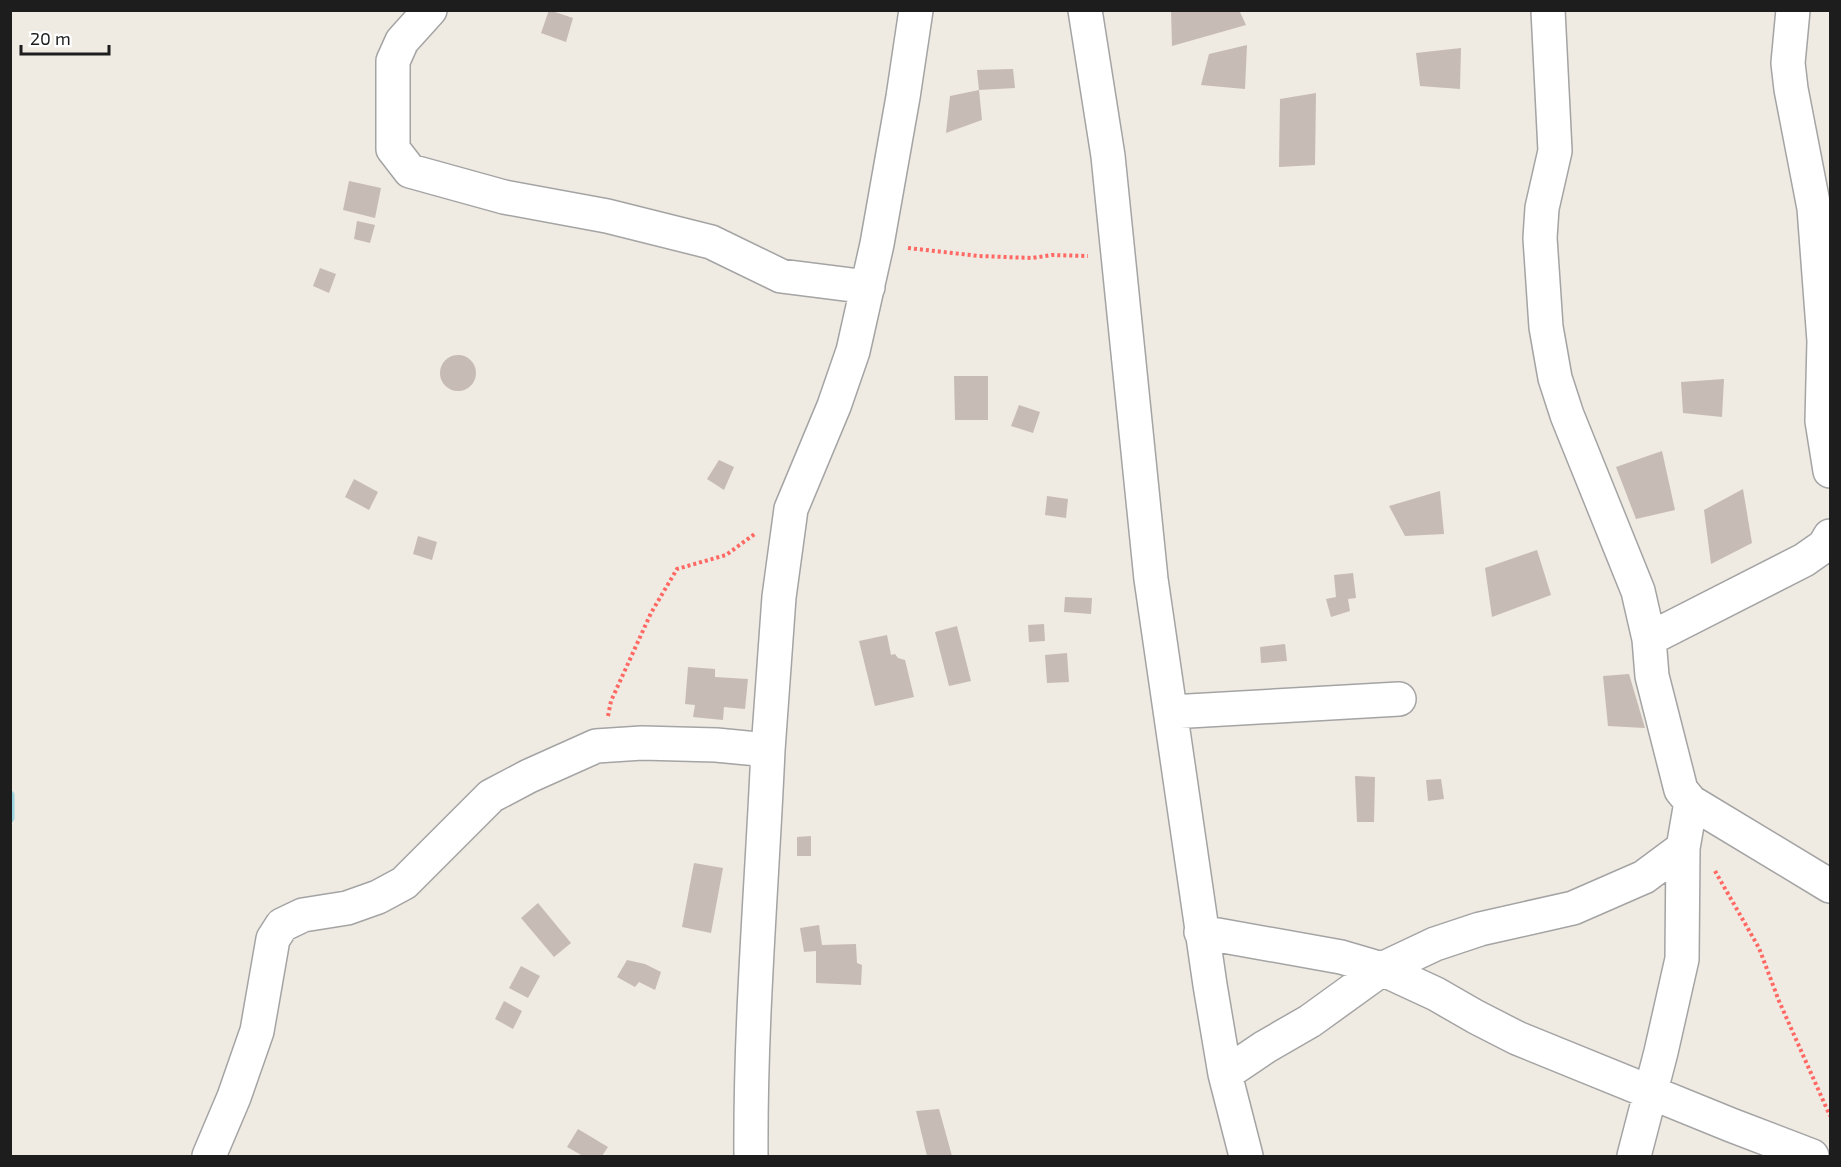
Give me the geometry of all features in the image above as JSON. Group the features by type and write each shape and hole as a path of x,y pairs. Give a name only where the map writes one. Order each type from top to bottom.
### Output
{"street":[{"path":"430,10 402,41 393,61 393,149 410,171 504,197 608,216 711,242 781,276 868,287"},
{"path":"751,1156 753,1011 764,857 768,750 779,597 791,509 834,406 849,362 868,287 903,97 916,10"},
{"path":"1085,10 1108,156 1151,579 1201,932 1226,1074 1246,1156"},
{"path":"1548,10 1554,151 1542,208 1540,238 1548,337 1555,378 1564,406 1638,591 1649,639 1652,676 1681,790 1691,802 1830,886"},
{"path":"1793,10 1788,63 1814,208 1827,340 1822,421 1830,471"},
{"path":"1649,639 1804,560 1824,546 1830,536"},
{"path":"1171,712 1399,699"},
{"path":"209,1156 234,1096 256,1031 273,939 282,925 303,915 347,908 368,901 404,883 492,796 529,776 596,746 642,743 695,744 768,750"},
{"path":"1634,1156 1682,958 1683,848 1691,802"},
{"path":"1226,1074 1265,1047 1310,1021 1382,969 1435,944 1480,929 1573,908 1644,877 1683,848"},
{"path":"1201,932 1341,957 1382,969 1436,994 1517,1038 1812,1156"}],"path":[{"path":"877,244 979,256 1032,258 1052,255 1082,256 1118,253"},
{"path":"596,746 608,720 611,701 651,613 677,569 726,555 791,509"},
{"path":"1712,865 1759,948 1779,1001 1830,1116"}],"building":[{"path":"549,10 573,18 566,42 541,33"},
{"path":"1171,10 1239,10 1246,25 1172,46"},
{"path":"1247,45 1245,89 1201,85 1209,54"},
{"path":"1461,48 1460,89 1420,86 1416,53"},
{"path":"1013,69 1015,88 979,90 977,70"},
{"path":"979,90 982,120 946,133 950,96"},
{"path":"1316,93 1315,165 1279,167 1280,99"},
{"path":"349,181 381,188 375,218 343,210"},
{"path":"357,221 375,225 370,243 354,239"},
{"path":"320,268 336,274 329,293 313,286"},
{"path":"458,355 471,360 476,373 471,386 458,391 445,386 440,373 445,360"},
{"path":"954,376 988,376 988,420 955,420"},
{"path":"1724,379 1722,417 1683,413 1681,382"},
{"path":"1019,405 1040,412 1033,433 1011,426"},
{"path":"1662,451 1675,510 1636,519 1616,467"},
{"path":"719,460 734,467 724,490 707,479"},
{"path":"354,479 378,492 369,510 345,497"},
{"path":"1743,489 1752,543 1711,564 1704,510"},
{"path":"1440,491 1444,534 1405,536 1389,506"},
{"path":"1047,496 1068,499 1066,518 1045,515"},
{"path":"418,536 437,542 432,560 413,554"},
{"path":"1537,550 1551,595 1492,617 1485,568"},
{"path":"1353,573 1356,598 1348,599 1350,611 1331,617 1326,599 1336,597 1334,575"},
{"path":"1065,597 1092,598 1091,614 1064,612"},
{"path":"1044,624 1045,641 1029,642 1028,625"},
{"path":"957,626 971,681 949,686 935,632"},
{"path":"887,635 891,655 895,654 898,658 905,660 914,697 875,706 859,641"},
{"path":"1285,644 1287,661 1261,663 1260,647"},
{"path":"1067,653 1069,682 1047,683 1045,655"},
{"path":"688,667 715,669 715,677 748,679 745,709 724,707 723,720 693,717 695,705 685,704"},
{"path":"1629,674 1645,728 1608,726 1603,676"},
{"path":"1355,776 1375,777 1374,822 1357,822"},
{"path":"1441,779 1444,799 1428,801 1426,780"},
{"path":"811,836 811,856 797,856 797,837"},
{"path":"694,863 723,868 711,933 682,927"},
{"path":"538,903 571,943 554,957 521,918"},
{"path":"819,925 822,945 856,944 857,963 862,965 861,985 816,983 816,951 804,952 800,928"},
{"path":"627,960 645,964 661,972 655,990 639,982 635,987 617,977"},
{"path":"521,966 540,976 528,998 509,988"},
{"path":"504,1001 522,1011 513,1029 495,1019"},
{"path":"939,1109 952,1156 927,1156 916,1111"},
{"path":"578,1129 608,1147 602,1156 583,1156 567,1147"}],"waterway":[{"path":"10,795 10,818"}]}
